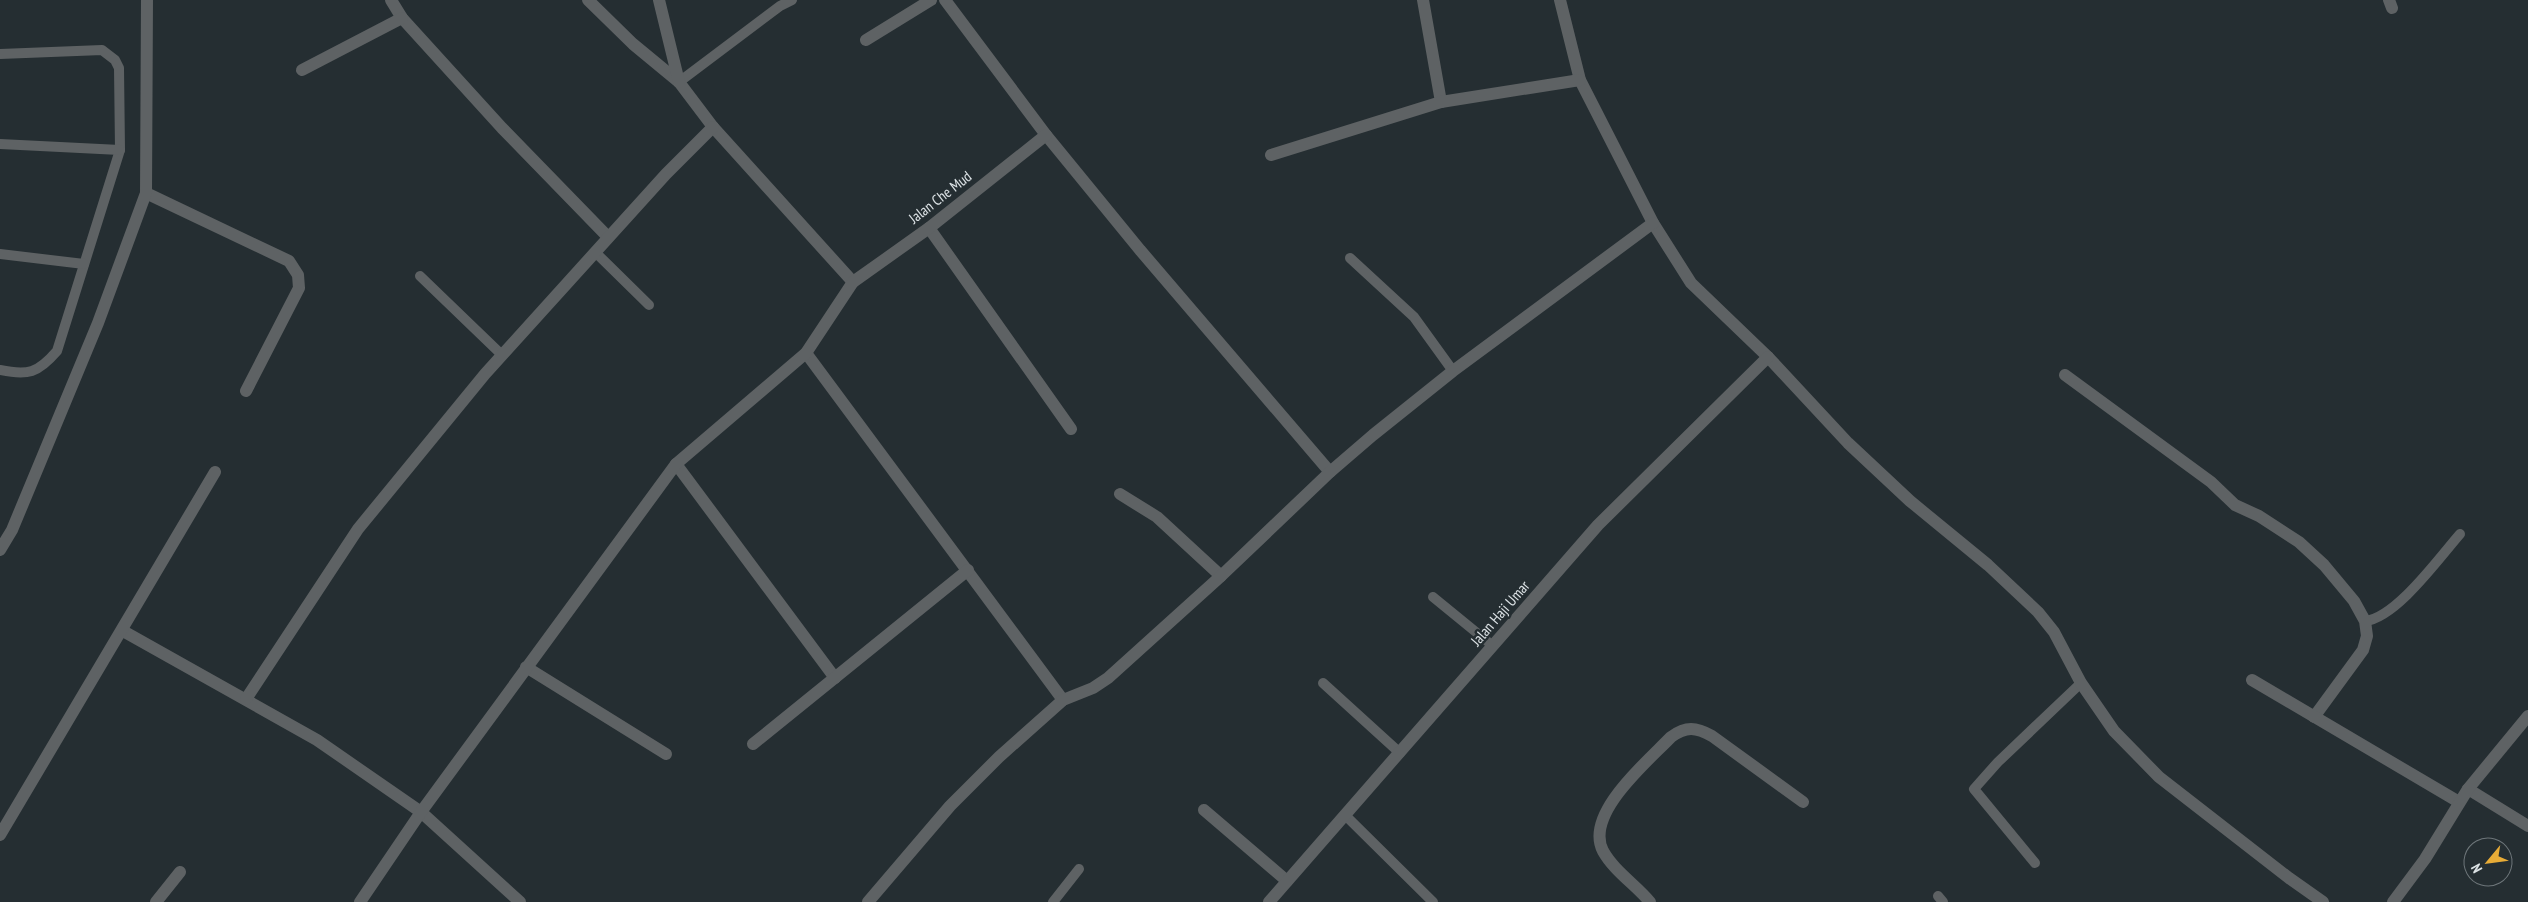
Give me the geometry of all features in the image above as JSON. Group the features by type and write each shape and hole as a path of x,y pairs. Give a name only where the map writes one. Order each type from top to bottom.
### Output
{"street":[{"path":"0,550 12,530 98,323 146,193 147,0"},
{"path":"391,0 402,18 502,128 608,237"},
{"path":"360,902 421,812 676,464 806,353 853,282 713,127 679,82 633,44 588,0"},
{"path":"659,0 679,82"},
{"path":"866,40 931,0"},
{"path":"945,0 1046,135 1140,250 1330,472"},
{"path":"1424,0 1441,102"},
{"path":"1560,0 1580,80 1653,223 1691,283 1768,357 1848,443 1910,501 1988,565 2038,612 2054,632 2081,683 2114,731 2159,777 2323,902"},
{"path":"302,70 402,18"},
{"path":"1270,155 1441,102 1580,80"},
{"path":"246,699 358,529 502,355 666,174 713,127"},
{"name":"Jalan Che Mud","path":"853,282 929,228 1046,135"},
{"path":"146,193 288,261 298,274 299,288 246,391"},
{"path":"868,902 950,806 998,757 1063,700 1093,688 1108,678 1221,576 1330,472 1453,372 1653,223"},
{"path":"929,228 1071,429"},
{"path":"806,353 1063,700"},
{"name":"Jalan Haji Umar","path":"1268,902 1346,816 1598,526 1768,357"},
{"path":"2065,375 2211,482 2235,505 2259,516 2299,542 2324,565 2354,601 2365,621 2367,636 2363,650 2314,717"},
{"path":"676,464 835,678"},
{"path":"0,835 216,472"},
{"path":"1120,494 1157,517 1221,576"},
{"path":"754,744 968,570"},
{"path":"123,630 317,740 421,812 520,902"},
{"path":"526,667 666,754"},
{"path":"2252,680 2459,802"},
{"path":"2393,902 2425,859 2468,789 2528,716"},
{"path":"1650,902 1603,851 1599,836 1601,820 1609,805 1679,730 1689,728 1700,730 1712,736 1803,802"},
{"path":"2468,789 2528,826"},
{"path":"1204,810 1287,881"},
{"path":"156,902 180,872"}],"lane":[{"path":"679,82 779,3 792,0"},
{"path":"0,54 102,50 115,60 120,77 120,150 57,351 47,363 20,375 0,370"},
{"path":"0,144 120,150"},
{"path":"595,252 649,305"},
{"path":"0,254 84,264"},
{"path":"1350,258 1414,317 1453,372"},
{"path":"420,276 502,355"},
{"path":"2365,621 2375,620 2395,607 2460,534"},
{"path":"1433,597 1493,646"},
{"path":"1323,683 1400,753"},
{"path":"2035,863 1974,789 1998,762 2081,683"},
{"path":"1346,816 1433,902"},
{"path":"1053,902 1079,869"}]}
